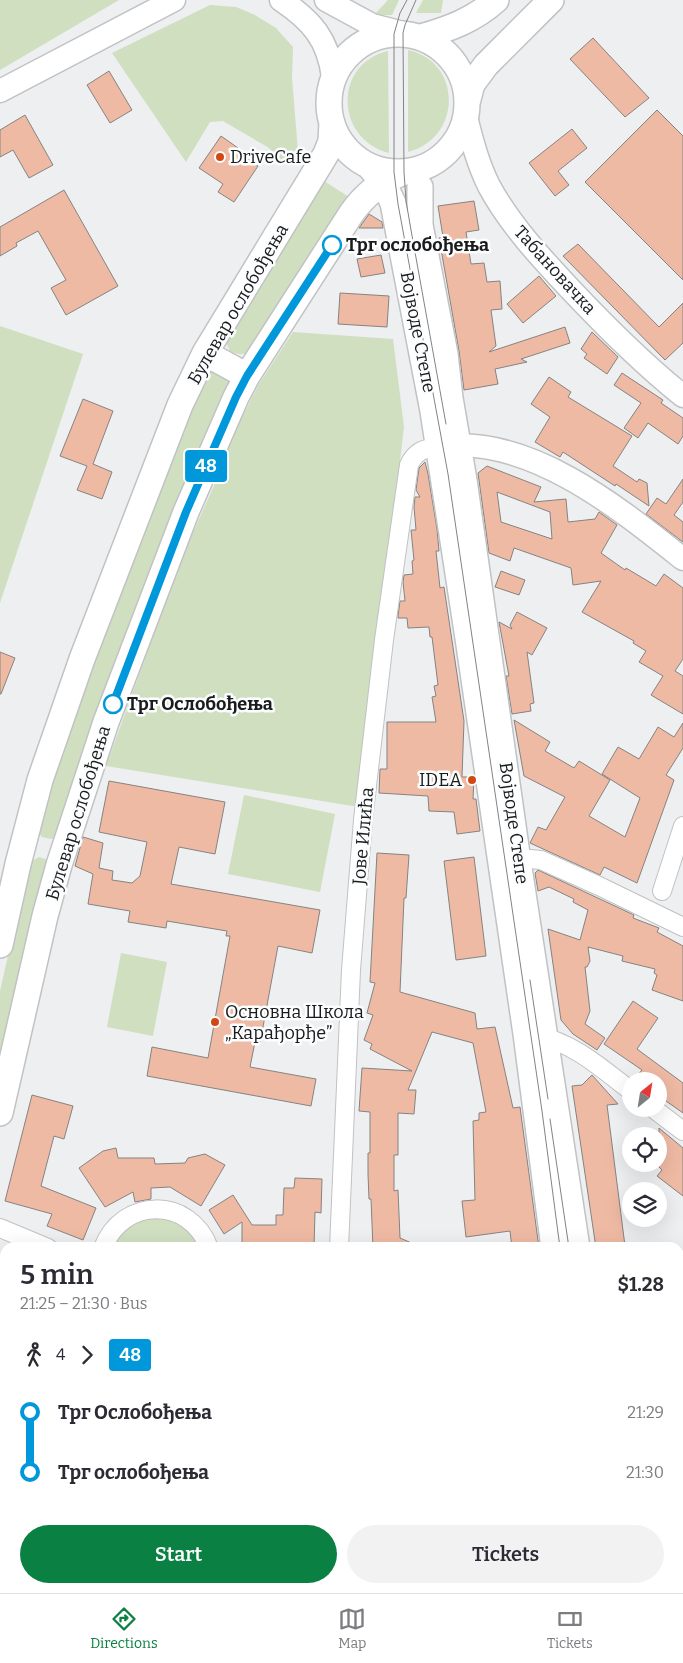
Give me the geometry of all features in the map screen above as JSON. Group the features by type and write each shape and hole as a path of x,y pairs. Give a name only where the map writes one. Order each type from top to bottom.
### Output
{"main road":[{"name":"Булевар ослобођења","path":"0,945 40,780 82,659 152,476 180,405 205,353 326,154 331,141 332,123 329,95 334,77 346,57 365,41 384,35 412,35 461,24 480,13 496,0"},
{"name":"Булевар ослобођења","path":"0,1113 45,916 62,855 109,714 145,618 200,480 236,397 247,376 358,204 369,192 394,177 438,160 448,151 462,129 472,84 486,65 551,0"},
{"path":"412,35 443,50 459,70 465,86 467,110"},
{"name":"Булевар ослобођења","path":"332,123 337,136 356,158 394,177"},
{"name":"Војводе Степе","path":"394,177 412,210 411,230 434,354 450,398 448,446 442,474 535,1035 576,1242"},
{"name":"Војводе Степе","path":"394,177 393,203 419,338 448,446 518,861 553,1242"},
{"path":"205,353 247,376"},
{"path":"23,845 62,855"}],"street":[{"path":"281,0 303,16 314,27 328,53 334,77"},
{"path":"326,0 372,24 412,35"},
{"path":"0,91 168,2"},
{"name":"Табановачка","path":"467,110 480,166 489,186 512,221 540,256 606,326 656,374 683,396"},
{"path":"448,446 474,445 504,452 556,471 594,492 683,559"},
{"name":"Јове Илића","path":"339,1242 351,970 363,820 383,648 409,465 416,453 448,446"},
{"path":"662,891 683,826"},
{"path":"518,861 541,860 683,927"},
{"path":"535,1035 560,1041 581,1053 622,1084"},
{"path":"666,1118 683,1131"},
{"path":"106,1242 111,1232 125,1218 152,1209 171,1211 189,1220 202,1234 206,1242"},
{"path":"0,1228 34,1242"}],"green space":[{"path":"0,0 119,0 0,70"},
{"path":"388,0 399,0 392,15 374,15"},
{"path":"423,0 443,0 441,13 416,13"},
{"path":"210,5 236,7 253,14 276,28 293,47 292,78 298,151 293,162 279,159 269,148 223,121 210,122 186,162 112,53"},
{"path":"408,50 426,57 439,69 446,84 449,100 446,117 439,132 426,144 408,152"},
{"path":"388,51 389,153 371,145 358,133 350,118 348,102 350,85 357,70 370,59"},
{"path":"324,181 349,197 253,349 242,354 230,351 226,343 226,334"},
{"path":"0,326 83,354 0,603"},
{"path":"293,332 393,339 404,427 359,807 106,766 181,559 217,479 236,429 259,384"},
{"path":"209,369 231,380 58,837 51,839 42,837 37,831 38,822 101,626"},
{"path":"244,795 335,814 320,892 228,874"},
{"path":"39,857 49,862 0,1088 0,991 29,863"},
{"path":"121,953 167,962 153,1036 107,1027"},
{"path":"153,1214 185,1223 198,1242 115,1242 123,1228"}],"building":[{"path":"593,38 649,98 625,117 570,59"},
{"path":"109,71 132,110 110,123 87,85"},
{"path":"657,110 683,136 683,280 585,182"},
{"path":"25,115 53,165 29,178 13,150 0,157 0,130"},
{"path":"572,129 587,148 558,171 569,185 555,196 529,163"},
{"path":"221,136 238,148 236,151 258,166 234,202 218,192 223,184 199,168"},
{"path":"64,190 118,286 66,315 51,288 66,280 38,231 16,243 17,246 0,256 0,227"},
{"path":"474,201 479,230 466,232 471,264 484,263 487,282 500,281 502,309 491,310 496,346 489,352 565,327 570,343 521,359 527,362 495,369 498,384 464,390 439,238 443,237 438,206"},
{"path":"369,214 382,222 383,228 359,228"},
{"path":"578,244 659,327 683,303 683,343 665,360 563,256"},
{"path":"381,255 385,273 361,277 357,259"},
{"path":"539,276 556,296 523,323 507,304"},
{"path":"340,293 389,296 387,327 338,324"},
{"path":"592,332 618,357 607,374 584,358 587,354 581,349"},
{"path":"622,373 663,400 661,403 683,418 683,436 678,444 648,423 638,438 624,428 641,403 614,385"},
{"path":"549,377 571,392 568,397 632,436 613,466 637,482 639,479 647,483 649,506 563,452 560,457 535,442 550,417 531,404"},
{"path":"83,399 113,411 93,464 112,472 102,499 77,490 87,466 60,456"},
{"path":"425,462 437,529 439,551 436,551 440,588 444,587 464,721 462,777 474,777 473,799 476,799 480,831 457,834 454,812 429,811 428,796 379,793 380,769 387,769 387,722 436,722 432,697 436,696 434,686 438,685 429,627 408,628 407,618 398,618 400,601 405,601 404,575 413,574 412,561 414,560 411,530 416,530 415,497 420,497 416,490 419,468"},
{"path":"487,466 541,487 534,502 566,499 568,522 595,519 599,512 617,525 601,553 625,570 626,568 656,586 664,574 683,588 683,659 675,671 683,676 683,714 651,695 663,676 639,662 646,651 633,643 634,641 582,612 601,581 573,585 571,568 514,548 510,561 489,553 478,473","holes":["497,492 550,512 552,539 501,522"]},
{"path":"683,479 683,502 674,515 683,522 683,542 646,514 657,498 666,504"},
{"path":"501,571 525,580 519,595 495,587"},
{"path":"517,612 547,628 532,655 527,652 534,703 530,704 531,711 512,714 506,676 509,676 499,622 512,629 510,625"},
{"path":"0,652 15,658 1,694 0,694"},
{"path":"514,720 550,742 545,751 574,768 579,761 610,780 589,816 625,837 640,798 602,774 618,747 639,759 658,727 674,737 683,723 683,748 666,775 674,780 637,883 604,867 600,875 530,843 538,827 546,830 565,797 524,776"},
{"path":"109,781 225,802 215,854 179,847 171,884 320,910 312,953 278,946 260,1043 255,1042 250,1067 316,1079 311,1106 147,1076 152,1047 208,1058 230,936 226,936 227,931 167,921 166,928 128,922 130,911 88,904 93,874 75,866 83,837 103,843 99,868 113,871 112,880 132,883 140,876 147,842 99,832"},
{"path":"377,853 409,855 406,898 404,898 400,992 475,1013 477,1029 495,1027 513,1108 520,1107 538,1242 511,1242 510,1231 466,1237 462,1201 475,1200 473,1121 479,1120 479,1113 486,1112 473,1043 432,1032 408,1090 416,1090 414,1114 398,1113 398,1155 394,1155 394,1191 398,1190 400,1238 409,1242 373,1242 368,1174 370,1112 359,1111 362,1068 412,1071 370,1049 372,1044 364,1040 373,1015 367,1013 375,983 370,982"},
{"path":"474,857 486,956 456,960 444,861"},
{"path":"538,870 634,915 633,918 659,928 657,932 683,946 683,1001 652,990 657,975 654,973 655,969 622,961 623,956 588,947 590,961 587,967 585,967 590,1011 585,1024 605,1038 597,1050 573,1034 561,1020 548,929 580,940 588,910 573,902 574,899 549,887 538,891 535,873"},
{"path":"633,1001 658,1018 637,1049 683,1083 683,1113 668,1102 668,1072 640,1072 642,1070 604,1044"},
{"path":"592,1075 618,1104 607,1105 624,1242 595,1242 572,1086 582,1085"},
{"path":"32,1095 73,1106 64,1139 54,1136 41,1186 96,1208 83,1240 47,1226 52,1214 5,1201"},
{"path":"667,1135 683,1148 683,1196 657,1176 660,1172 667,1172"},
{"path":"116,1148 118,1158 154,1158 155,1164 185,1163 188,1158 205,1154 225,1165 201,1206 170,1187 151,1188 151,1199 135,1202 133,1192 105,1207 79,1168 103,1151"},
{"path":"295,1178 322,1179 321,1213 315,1212 314,1242 242,1242 242,1222 224,1234 209,1210 233,1195 252,1225 276,1225 276,1215 283,1215 284,1188 294,1188"}],"tram line":[{"path":"407,0 400,13 394,34 394,172 398,204 448,474 542,1111 559,1242"},
{"path":"416,0 403,33 406,201 446,424"},
{"path":"530,980 548,1099"},
{"path":"550,1119 568,1242"}],"bus line":[{"name":"48","path":"113,704 186,512 236,397 247,376 332,245"}],"place":[{"name":"DriveCafe","path":"220,157"},
{"name":"Трг ослобођења","path":"332,245"},
{"name":"Трг Ослобођења","path":"113,704"},
{"name":"IDEA","path":"472,780"},
{"name":"Основна Школа „Карађорђе”","path":"215,1022"}]}
